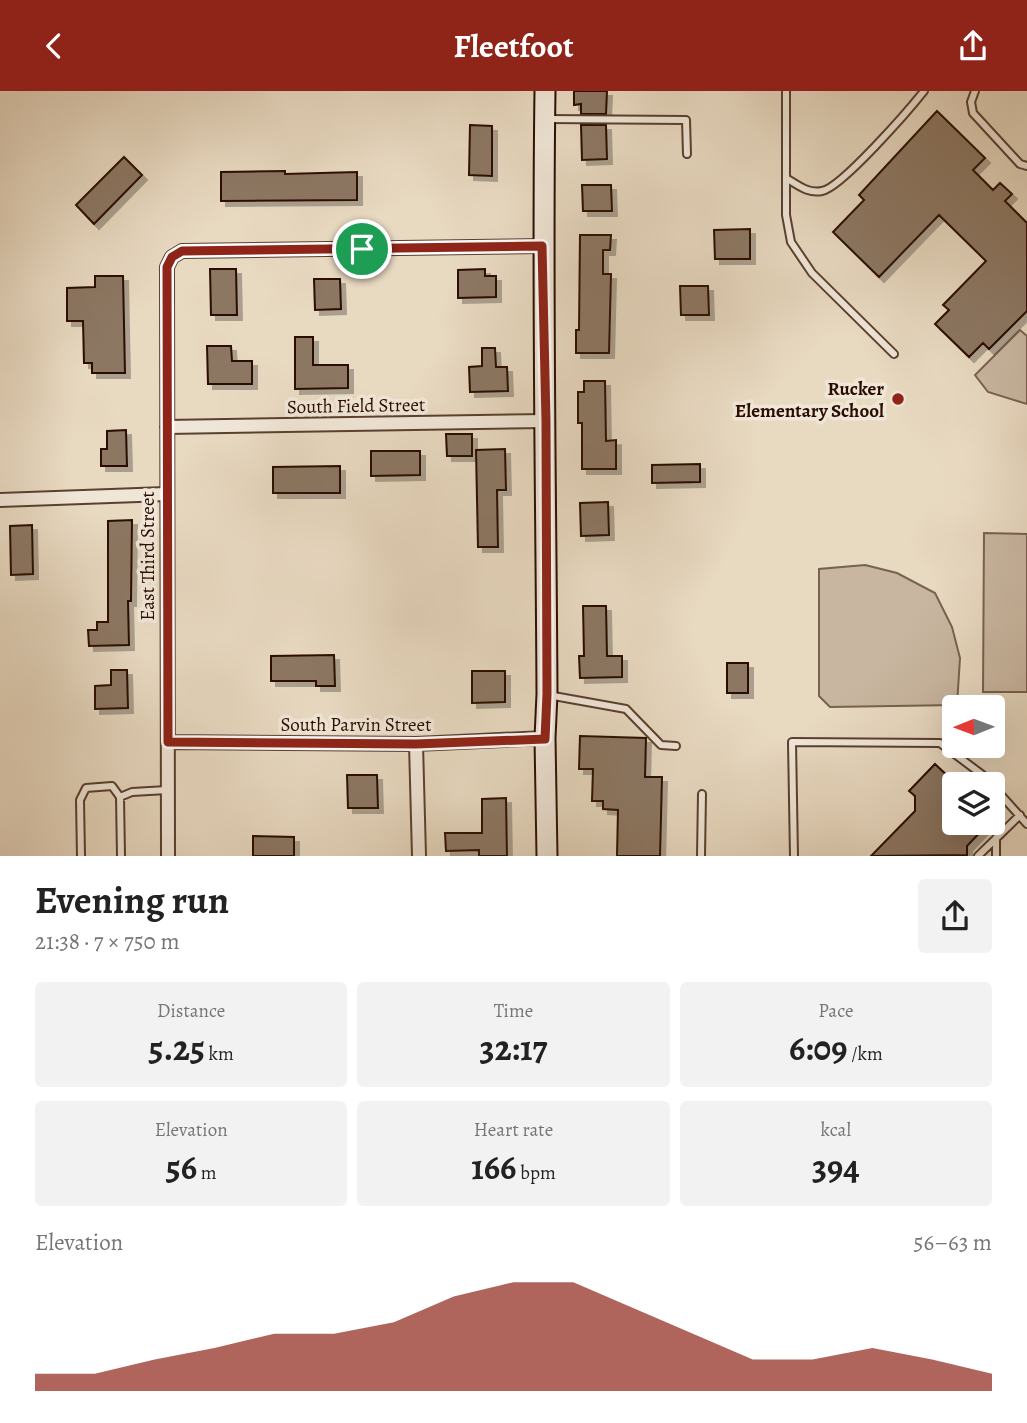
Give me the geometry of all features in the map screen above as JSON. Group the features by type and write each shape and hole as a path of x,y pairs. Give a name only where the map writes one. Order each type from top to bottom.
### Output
{"street":[{"path":"545,91 542,246 546,421 547,856"},
{"name":"East Third Street","path":"168,856 167,267 172,257 182,251 542,246"},
{"name":"South Field Street","path":"167,427 546,421"},
{"path":"0,500 166,494"},
{"name":"South Parvin Street","path":"168,742 416,744 545,739"},
{"path":"416,744 419,856"}],"lane":[{"path":"786,91 786,215 791,242 812,273 894,354"},
{"path":"786,178 810,192 825,191 867,152 924,91"},
{"path":"975,91 971,102 973,113 1020,164 1027,166"},
{"path":"544,119 686,120 687,154"},
{"path":"547,694 626,709 661,745 676,746"},
{"path":"794,856 792,742 940,743 979,772"},
{"path":"81,856 80,800 86,788 111,786 120,797 121,856"},
{"path":"120,797 132,792 167,790"},
{"path":"701,856 702,794"},
{"path":"1005,798 1027,824"},
{"path":"978,856 1020,815"},
{"path":"996,838 996,856"}],"shaded area":[{"path":"1020,330 1027,336 1027,404 988,392 975,375"},
{"path":"984,533 1027,534 1027,692 983,692"},
{"path":"865,565 897,573 935,593 952,627 960,658 958,695 942,695 942,705 830,707 819,696 819,569"}],"building":[{"path":"574,91 607,91 606,114 581,114 581,104 574,105"},
{"path":"937,111 985,158 973,170 993,190 1000,183 1012,194 1005,201 1027,223 1027,311 989,349 983,343 969,357 935,324 949,310 943,305 986,261 939,215 879,277 833,232 864,200 859,195"},
{"path":"470,125 492,126 492,176 469,175"},
{"path":"581,125 606,125 607,159 582,160"},
{"path":"124,157 142,175 94,224 76,205"},
{"path":"285,171 285,174 357,172 357,200 221,201 221,172"},
{"path":"582,185 611,185 612,211 583,211"},
{"path":"750,229 750,259 715,259 714,230"},
{"path":"580,235 611,235 610,250 603,250 603,274 611,274 609,353 576,353 576,330 579,330"},
{"path":"210,269 236,269 237,315 211,315"},
{"path":"485,269 485,276 496,276 496,297 458,298 458,270"},
{"path":"95,276 123,276 125,373 92,373 92,363 84,363 83,321 67,321 67,288 95,287"},
{"path":"314,279 340,279 341,309 315,310"},
{"path":"680,286 708,286 709,315 681,315"},
{"path":"295,337 313,337 313,365 348,365 348,388 295,389"},
{"path":"207,346 231,346 232,361 252,361 252,384 208,384"},
{"path":"482,348 495,348 496,367 507,367 508,391 470,392 469,367 482,366"},
{"path":"584,381 605,381 606,441 616,440 616,469 582,469 582,423 578,423 578,392 584,392"},
{"path":"126,430 127,466 101,466 101,449 107,449 107,431"},
{"path":"446,434 472,434 472,456 447,456"},
{"path":"505,449 506,490 497,490 498,547 478,547 476,450"},
{"path":"371,451 420,451 420,475 371,476"},
{"path":"700,464 700,482 652,483 652,465"},
{"path":"340,466 340,493 273,493 273,467"},
{"path":"608,502 609,535 581,536 580,503"},
{"path":"132,520 129,645 89,646 88,630 97,630 97,622 108,622 108,521"},
{"path":"32,525 33,574 11,575 10,526"},
{"path":"583,606 606,606 607,656 622,656 622,677 580,678 579,656 584,656"},
{"path":"334,655 335,686 316,686 316,681 271,681 271,656"},
{"path":"727,663 748,663 748,693 727,693"},
{"path":"111,670 127,670 128,708 95,709 95,686 111,685"},
{"path":"472,671 505,671 505,702 472,703"},
{"path":"580,736 646,738 645,777 662,777 660,856 617,856 618,810 603,809 603,801 592,801 593,769 579,769"},
{"path":"935,764 943,772 942,835 978,835 967,846 967,855 871,856 915,811 915,796 909,791"},
{"path":"347,775 377,775 378,808 348,808"},
{"path":"506,798 507,856 479,856 479,850 446,851 445,833 482,833 482,799"},
{"path":"253,836 294,837 294,856 253,856"}],"place":[{"name":"Rucker Elementary School","path":"898,399"}],"route":[{"path":"542,246 546,421 545,739 416,744 168,742 167,267 172,257 182,251 362,249 542,246"}]}
